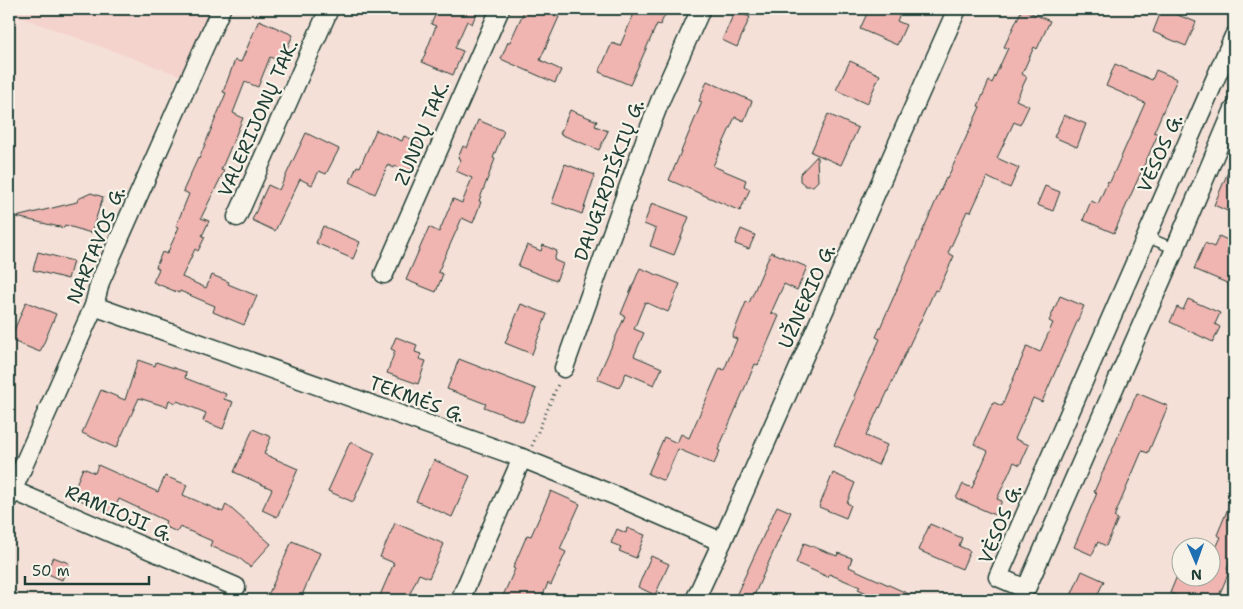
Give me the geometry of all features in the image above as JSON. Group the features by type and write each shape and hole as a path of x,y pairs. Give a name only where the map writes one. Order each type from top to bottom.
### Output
{"street":[{"name":"NARTAVOS G.","path":"10,494 94,306 100,282 221,9"},
{"name":"VALERIJONŲ TAK.","path":"237,217 330,9"},
{"name":"ZUNDŲ TAK.","path":"384,274 500,9"},
{"name":"DAUGIRDIŠKIŲ G.","path":"564,368 648,132 700,9"},
{"name":"UŽNERIO G.","path":"695,600 957,9"},
{"name":"VĖSOS G.","path":"1234,36 998,577 1026,589 1234,109"},
{"name":"TEKMĖS G.","path":"94,306 524,459 722,542"},
{"path":"460,600 524,459"},
{"name":"RAMIOJI G.","path":"10,494 236,587"}],"lane":[{"path":"1147,237 1174,249"}],"path":[{"path":"524,459 564,368"}],"shaded area":[{"path":"9,9 213,9 184,77 9,13"}],"building":[{"path":"438,9 478,9 472,24 467,21 455,48 463,51 453,75 422,62 436,26 431,24"},
{"path":"525,9 538,13 541,9 559,17 540,60 561,70 555,83 501,59"},
{"path":"636,9 668,9 660,25 657,24 630,85 599,72 612,43 620,46"},
{"path":"869,9 902,9 897,21 906,25 897,45 860,29"},
{"path":"1022,9 1050,21 1037,49 1034,47 1022,74 1027,77 1016,100 1029,106 1020,125 1014,122 997,158 1019,168 1010,188 987,177 971,212 967,211 948,253 954,256 938,291 935,290 866,436 887,445 878,465 834,445 880,339 876,337 946,178 980,107 978,106 989,81 992,83 1008,48 1004,47"},
{"path":"1162,9 1196,22 1186,46 1153,32"},
{"path":"735,11 750,17 737,47 722,40"},
{"path":"259,20 293,35 281,62 270,57 258,87 245,82 233,113 243,118 221,170 224,171 201,218 209,221 202,236 205,237 198,251 195,249 182,277 206,288 212,275 257,296 244,325 213,312 215,306 153,282 159,269 156,267 162,252 167,254 179,227 176,226 189,194 183,191 199,159 226,93 223,92 235,60 241,62"},
{"path":"850,61 880,75 867,104 836,90"},
{"path":"1115,64 1152,80 1156,70 1177,79 1154,132 1158,134 1114,233 1083,220 1091,201 1098,204 1108,181 1110,182 1145,103 1106,86"},
{"path":"707,81 752,101 744,121 735,117 713,166 746,180 744,186 750,189 740,211 669,180 702,102 699,101"},
{"path":"570,110 597,121 595,126 608,131 599,150 560,134"},
{"path":"828,114 858,128 841,165 811,152"},
{"path":"1064,115 1086,124 1077,147 1054,137"},
{"path":"478,120 504,131 493,158 495,159 473,223 462,218 438,272 443,274 436,292 406,280 429,227 439,232 453,199 462,203 472,178 456,171 461,159 458,158 463,146 467,148"},
{"path":"376,130 402,141 404,136 423,144 410,172 388,165 375,194 350,182 357,166 360,167"},
{"path":"306,133 339,149 326,174 319,171 312,185 300,179 275,231 252,220 268,185 279,190"},
{"path":"817,156 818,181 813,186 806,186 800,181 800,174"},
{"path":"1234,158 1234,214 1214,205"},
{"path":"565,164 595,175 582,214 552,203"},
{"path":"1045,186 1060,192 1053,211 1037,205"},
{"path":"91,193 103,197 91,233 65,225 64,228 16,217 77,202 78,199"},
{"path":"652,203 689,217 674,255 650,246 656,229 644,224"},
{"path":"323,226 360,242 353,259 316,243"},
{"path":"741,229 755,235 749,249 735,244"},
{"path":"1219,236 1232,242 1227,254 1234,257 1234,286 1194,269 1205,243 1214,247"},
{"path":"527,245 541,251 543,245 557,251 554,260 563,264 556,281 518,266"},
{"path":"38,252 73,261 68,279 33,270"},
{"path":"771,252 807,267 797,290 784,284 771,313 779,316 758,365 755,364 718,450 720,451 714,464 678,449 664,481 648,474 664,437 677,443 681,434 689,438 720,368 724,370 737,339 732,337 746,302 749,303"},
{"path":"640,268 680,284 668,312 645,302 634,329 644,333 634,356 662,368 654,385 626,373 619,388 597,379 625,316 621,314"},
{"path":"1060,296 1084,306 1042,402 1033,398 1015,439 1029,445 1020,465 1014,462 997,499 1002,501 995,515 956,498 963,484 972,488 988,451 974,444 993,402 1002,406 1027,346 1040,352 1053,323 1049,321"},
{"path":"1188,299 1220,313 1215,324 1220,327 1213,342 1170,322 1177,307 1183,310"},
{"path":"26,302 56,314 40,352 10,340"},
{"path":"521,304 547,314 532,354 505,343"},
{"path":"396,337 417,345 415,352 421,354 419,359 426,361 418,384 387,373 395,351 391,349"},
{"path":"459,359 536,389 523,422 484,407 486,404 447,389"},
{"path":"138,360 155,366 156,362 186,372 185,378 226,394 224,399 233,402 223,429 203,421 206,413 177,401 176,403 169,400 167,407 139,398 116,448 82,433 101,390 125,400"},
{"path":"1137,393 1168,406 1148,453 1142,451 1114,517 1118,519 1106,546 1098,542 1092,555 1074,547 1097,493 1094,492"},
{"path":"253,429 271,437 264,454 298,469 277,517 262,510 272,489 234,472"},
{"path":"350,442 375,453 353,502 328,491"},
{"path":"434,460 470,476 452,517 416,501"},
{"path":"98,465 158,492 165,476 187,485 183,495 223,512 226,504 271,544 250,567 238,557 210,546 212,541 180,527 177,532 164,526 166,521 119,499 112,514 71,496 83,468 95,473"},
{"path":"833,473 855,483 847,503 851,505 846,518 819,507"},
{"path":"551,491 580,504 560,549 566,552 551,585 548,583 541,600 501,600 527,535 531,536"},
{"path":"1234,494 1234,552 1227,569 1230,570 1217,600 1187,600 1170,593 1173,586 1220,586 1221,537 1217,535"},
{"path":"777,506 791,512 752,600 734,600"},
{"path":"395,523 444,544 429,578 419,574 407,600 378,600 394,563 380,557"},
{"path":"930,524 962,538 959,546 970,551 962,569 918,550"},
{"path":"627,528 645,535 636,558 619,551 621,547 611,543 617,529 626,533"},
{"path":"292,541 320,553 300,600 266,600"},
{"path":"804,543 837,556 838,553 852,558 849,567 922,600 871,600 873,596 858,589 860,587 829,574 828,577 796,563"},
{"path":"651,556 669,564 655,595 638,587"},
{"path":"53,557 69,563 62,580 46,573"},
{"path":"1082,571 1104,581 1095,600 1069,600"}]}
